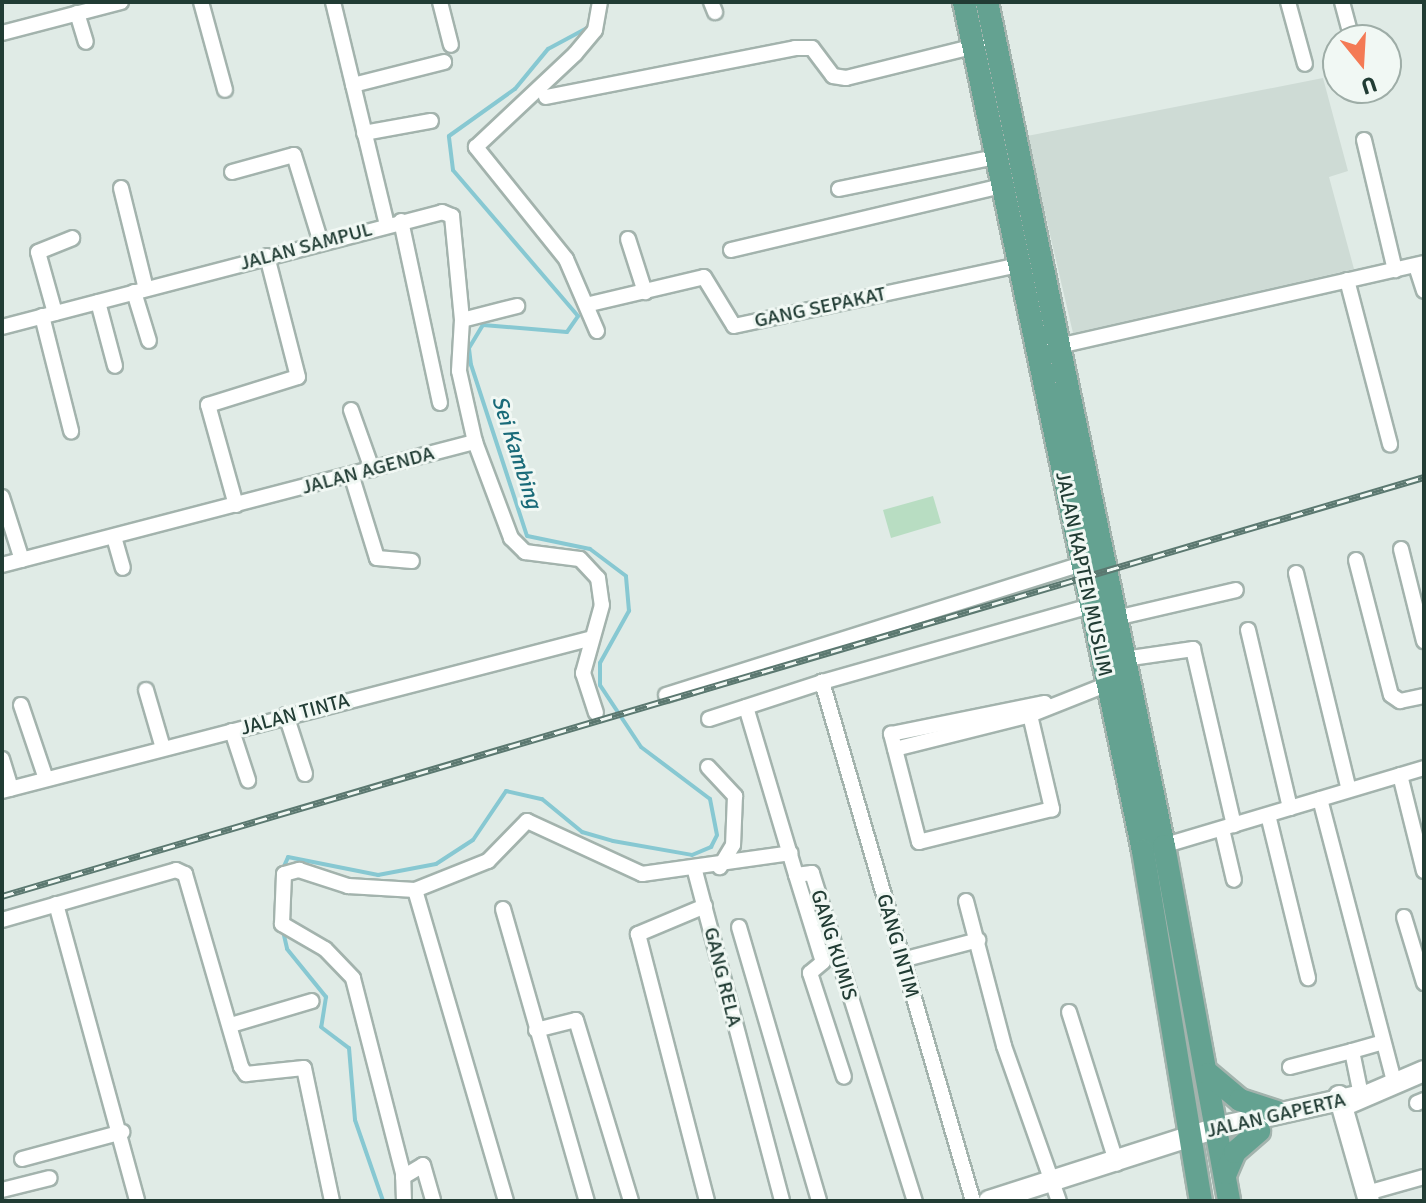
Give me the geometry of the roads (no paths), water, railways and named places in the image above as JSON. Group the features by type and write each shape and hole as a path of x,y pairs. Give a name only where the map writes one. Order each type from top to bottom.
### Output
{"main road":[{"name":"JALAN KAPTEN MUSLIM","path":"964,2 984,43 1046,348 1081,564 1108,684 1154,848 1209,1074 1229,1201"},
{"name":"JALAN KAPTEN MUSLIM","path":"987,2 984,43 995,157 1001,186 1019,265 1046,348 1124,659 1154,848 1190,1143 1201,1201"},
{"path":"1209,1074 1240,1100 1276,1112"},
{"path":"1226,1174 1238,1147 1259,1131"}],"street":[{"path":"2,33 121,2"},
{"path":"201,2 225,90"},
{"path":"333,2 364,133 394,223 440,403"},
{"path":"440,2 451,45"},
{"path":"597,331 590,304 575,272 483,163 476,140 575,54 595,30 600,2"},
{"path":"1288,2 1305,64"},
{"path":"1342,2 1348,24"},
{"path":"77,13 86,42"},
{"path":"546,97 795,48 812,48 833,76 846,78 984,43"},
{"path":"353,85 444,62"},
{"path":"364,133 431,121"},
{"path":"1364,140 1395,270"},
{"path":"232,172 294,155 321,243"},
{"path":"839,189 995,157"},
{"path":"731,250 1001,186"},
{"path":"121,188 149,341"},
{"name":"JALAN SAMPUL","path":"2,327 394,223 452,216 462,320"},
{"path":"71,431 38,252 72,238"},
{"path":"628,239 645,292"},
{"path":"236,505 208,405 298,377 267,256"},
{"path":"1046,348 1420,264 1424,291"},
{"name":"GANG SEPAKAT","path":"590,304 704,277 734,326 1019,265"},
{"path":"1347,280 1390,444"},
{"path":"98,302 115,366"},
{"path":"517,306 462,320 459,371 475,442 516,546 580,559 598,578 602,605 589,639 583,673 596,713"},
{"path":"351,410 372,469"},
{"name":"JALAN AGENDA","path":"2,565 475,442"},
{"path":"351,474 377,558 412,561"},
{"path":"2,497 22,560"},
{"path":"114,537 123,568"},
{"path":"1401,549 1424,641"},
{"path":"1356,560 1391,695 1400,701 1424,696"},
{"path":"666,695 1081,564"},
{"path":"1296,573 1349,790"},
{"path":"1116,618 1236,590"},
{"path":"709,719 1091,606"},
{"path":"1248,630 1290,808"},
{"name":"JALAN TINTA","path":"6,790 589,639"},
{"path":"1124,659 1193,649 1228,827 1234,880"},
{"path":"895,749 924,742 949,728 1108,684"},
{"name":"GANG INTIM","path":"823,687 973,1201"},
{"path":"146,690 163,748"},
{"path":"989,718 1030,715 1045,703"},
{"path":"21,705 46,779"},
{"name":"GANG KUMIS","path":"746,707 796,875 812,873 915,1201"},
{"path":"286,715 305,774"},
{"path":"949,728 920,726 891,734 919,842 1050,811 1030,715"},
{"path":"920,726 924,742"},
{"path":"232,731 248,780"},
{"path":"2,759 6,790"},
{"path":"708,767 735,796 732,852 720,867"},
{"path":"1154,848 1424,768"},
{"path":"1400,775 1424,871"},
{"path":"1320,799 1394,1082"},
{"path":"1268,815 1308,978"},
{"path":"404,1201 404,1177 353,978 325,949 292,936 281,916 284,874 291,871 348,886 415,890 488,861 527,821 642,874 695,871 791,853"},
{"path":"2,920 180,870 246,1074 304,1068 332,1201"},
{"path":"695,871 705,906"},
{"path":"796,875 823,962 810,973 844,1077"},
{"path":"415,890 506,1201"},
{"path":"966,901 1004,1046 1056,1192"},
{"path":"56,904 122,1132 137,1201"},
{"name":"GANG RELA","path":"707,1201 638,934 705,906 782,1201"},
{"path":"503,909 587,1201"},
{"path":"1404,917 1424,983"},
{"path":"739,927 819,1201"},
{"path":"902,960 978,940"},
{"path":"231,1025 312,1001"},
{"path":"1069,1012 1117,1164"},
{"path":"536,1030 576,1020 631,1201"},
{"path":"1290,1067 1383,1042"},
{"path":"1352,1051 1350,1099 1368,1197 1424,1177"},
{"name":"JALAN GAPERTA","path":"1220,1135 1259,1131 1424,1071"},
{"name":"JALAN GAPERTA","path":"989,1201 1056,1192 1117,1164 1220,1135 1276,1112 1350,1099"},
{"path":"22,1159 122,1132"},
{"path":"404,1177 423,1165 433,1201"},
{"path":"2,1190 50,1178"}],"waterway":[{"name":"Sei Kambing","path":"277,882 288,857 378,875 436,864 473,840 506,791 542,799 582,832 613,841 692,855 711,847 717,835 710,799 641,747 600,685 600,663 629,611 626,576 590,549 527,536 471,365 469,348 483,325 567,332 578,316 453,170 449,136 515,89 548,49 589,27"},
{"name":"Sei Kambing","path":"283,931 287,949 326,997 321,1027 349,1048 355,1120 383,1201"}],"railway":[{"path":"2,896 1424,477"}]}
